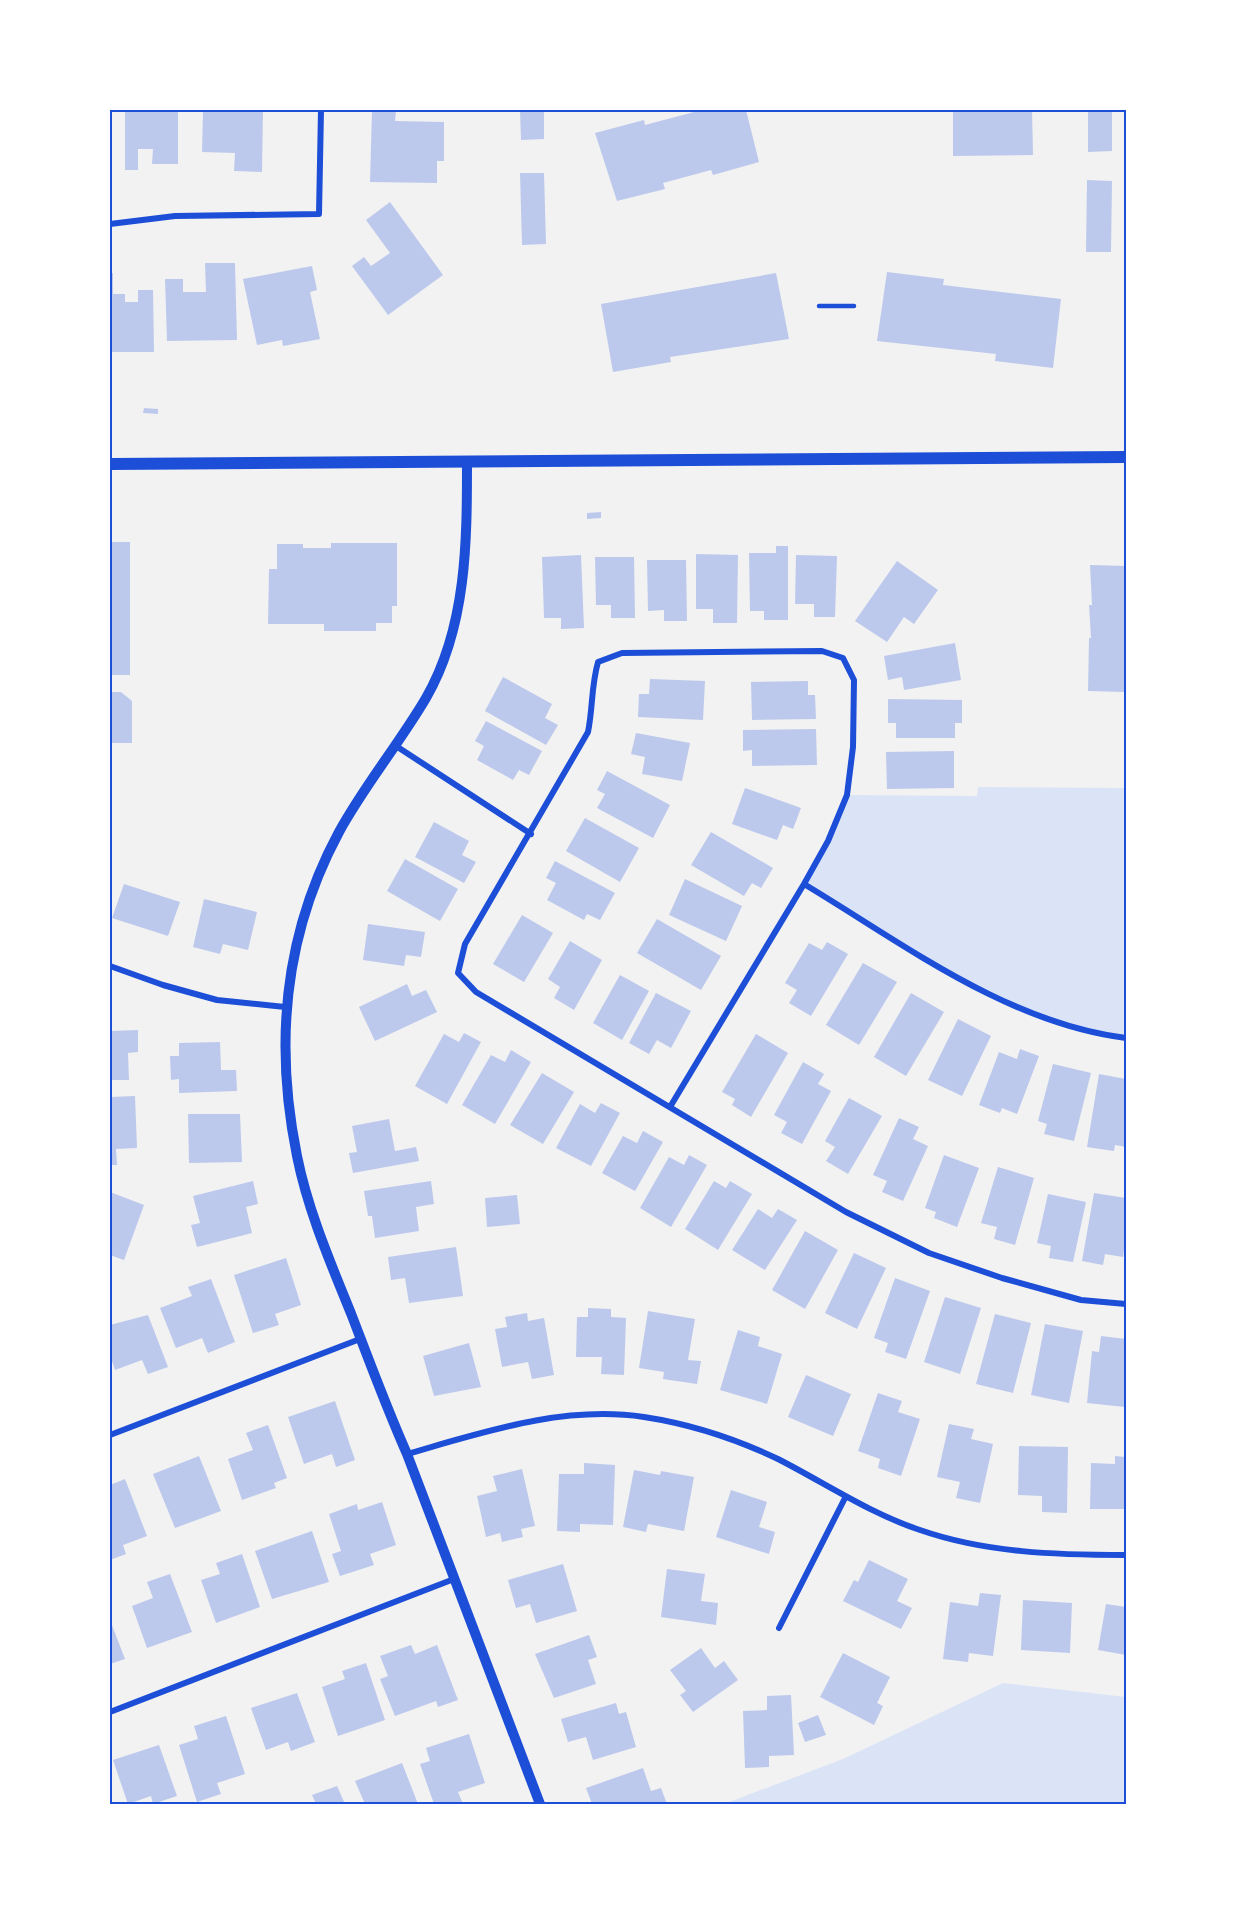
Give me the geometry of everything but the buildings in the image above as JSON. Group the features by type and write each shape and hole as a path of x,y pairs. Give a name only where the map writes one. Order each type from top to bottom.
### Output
{"main road":[{"path":"110,464 1126,457"}],"street":[{"path":"110,224 175,216 319,214 321,110"},
{"path":"467,461 467,534 463,582 451,637 428,695 339,831 303,915 285,1007 286,1090 297,1158 321,1240 382,1398 407,1454 540,1804"},
{"path":"670,1107 804,884 828,841 847,795 853,747 854,680 843,658 822,651 622,653 598,662 591,688 592,712 588,732 531,834 465,944 458,973 476,992 846,1212 929,1253 1002,1278 1082,1300 1126,1304"},
{"path":"396,746 531,834"},
{"path":"804,884 967,982 1024,1010 1102,1035 1126,1038"},
{"path":"110,966 163,985 217,1000 285,1007"},
{"path":"110,1435 360,1339"},
{"path":"407,1454 510,1425 575,1414 642,1417 711,1432 777,1459 845,1498 920,1530 989,1548 1063,1555 1126,1555"},
{"path":"779,1628 845,1498"},
{"path":"110,1712 454,1579"}],"lane":[{"path":"819,306 854,306"}],"shaded area":[{"path":"978,787 1126,788 1126,1038 1033,1014 967,982 804,884 828,841 847,795 977,796"},
{"path":"1003,1683 1126,1697 1126,1804 724,1804 843,1759"}]}
